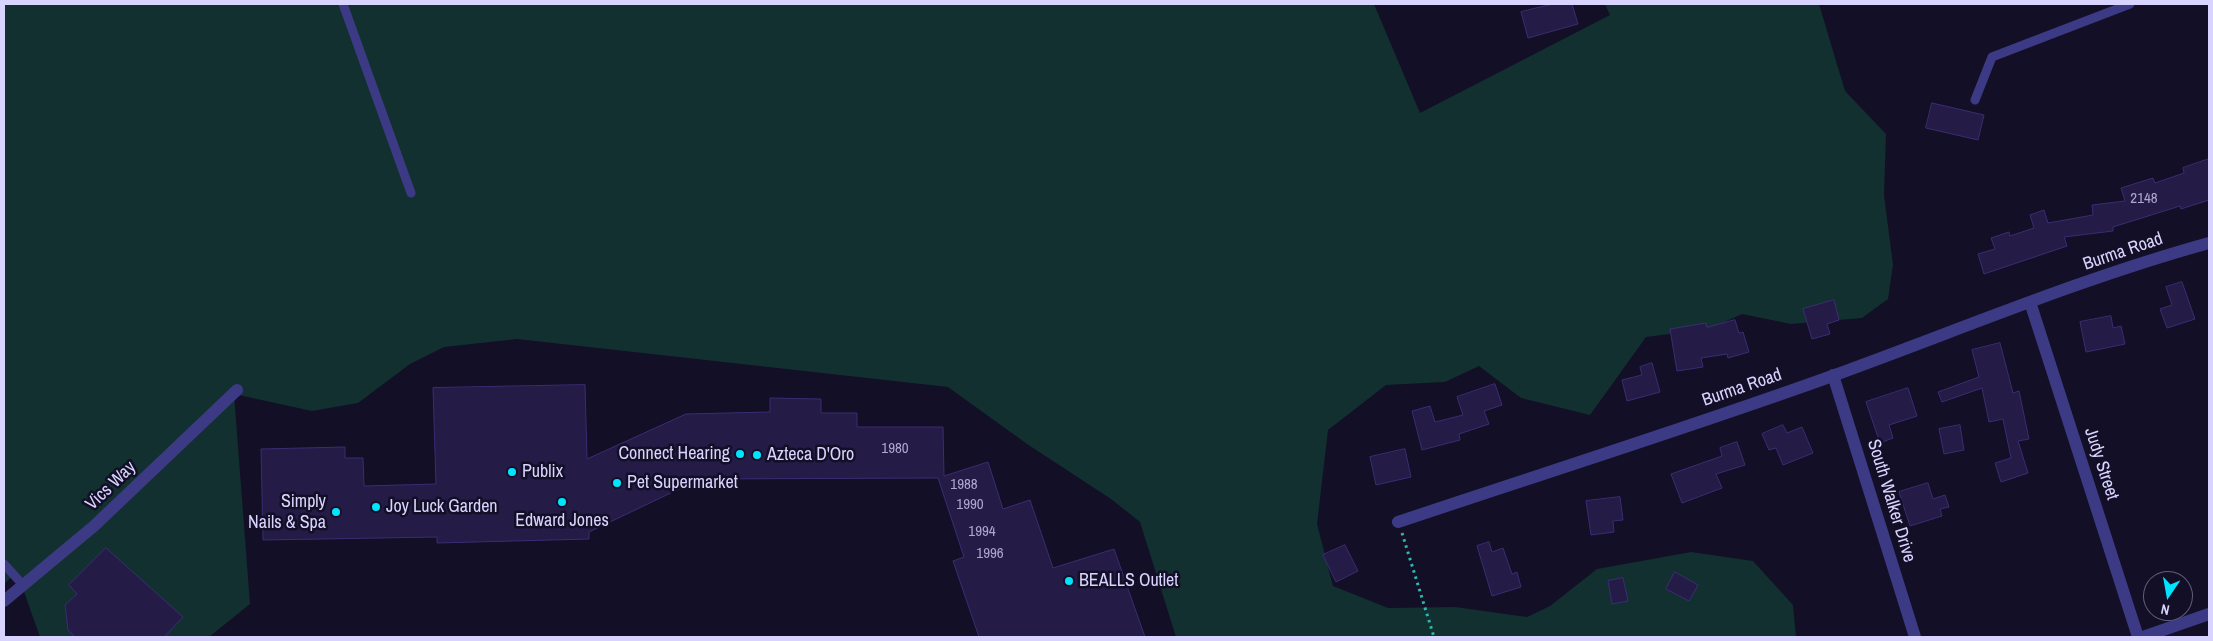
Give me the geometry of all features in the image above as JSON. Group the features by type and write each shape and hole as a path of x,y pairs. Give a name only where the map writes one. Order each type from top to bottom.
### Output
{"street":[{"name":"Burma Road","path":"1398,522 1833,376 2030,302 2176,252 2209,243"},
{"name":"Judy Street","path":"2030,302 2138,637"},
{"name":"South Walker Drive","path":"1833,376 1915,637"},
{"name":"Vics Way","path":"4,601 94,526 237,390"},
{"path":"2143,637 2209,614"}],"lane":[{"path":"344,4 411,193"},
{"path":"1975,100 1992,56 2130,4"},
{"path":"4,564 23,585"}],"path":[{"path":"1398,522 1434,637"}],"green space":[{"path":"4,4 1374,4 1420,113 1610,15 1605,4 1819,4 1845,91 1886,134 1884,195 1893,265 1888,299 1862,318 1791,324 1742,314 1709,329 1646,337 1590,415 1521,398 1479,366 1445,382 1386,385 1328,430 1317,524 1333,586 1388,608 1455,607 1527,617 1550,606 1597,569 1691,552 1753,561 1793,605 1796,637 1176,637 1140,522 1111,499 1027,444 948,387 517,339 444,347 410,364 358,403 312,411 234,394 250,604 209,637 40,637 17,572 4,584"}],"building":[{"path":"1553,4 1572,4 1578,24 1528,38 1521,12"},
{"path":"1932,103 1984,115 1978,140 1926,128"},
{"path":"2209,159 2209,200 2181,209 2180,206 2113,227 2113,231 2064,237 2067,246 1984,274 1978,254 1995,249 1991,238 2009,232 2010,236 2034,228 2030,215 2044,210 2048,223 2093,215 2092,205 2125,201 2121,188 2153,178 2155,183 2184,173 2183,168"},
{"path":"2182,282 2195,319 2167,328 2160,309 2172,305 2166,287"},
{"path":"1834,300 1839,320 1827,324 1830,334 1812,339 1803,309"},
{"path":"2111,316 2113,328 2121,326 2125,344 2086,352 2080,322"},
{"path":"1735,320 1739,333 1743,332 1749,352 1728,358 1727,354 1701,358 1703,367 1677,371 1670,329 1706,323 1707,327"},
{"path":"2000,343 2013,393 2019,391 2029,439 2018,441 2028,473 2001,482 1995,463 2011,458 2003,419 1989,422 1982,388 1942,402 1938,392 1979,377 1972,350"},
{"path":"1652,363 1660,392 1627,401 1622,380 1642,375 1640,367"},
{"path":"1495,384 1502,405 1484,411 1489,424 1459,434 1460,440 1422,450 1412,411 1430,406 1435,422 1463,415 1457,397"},
{"path":"585,385 587,459 686,414 770,412 770,398 821,399 821,413 857,413 857,427 943,427 944,476 988,462 1003,509 1030,500 1053,568 1114,549 1145,637 979,637 953,561 964,557 938,478 700,479 589,532 589,539 437,543 437,537 263,540 261,449 345,447 345,458 363,458 364,486 436,484 433,388"},
{"path":"1908,388 1917,416 1889,425 1893,438 1880,443 1866,402"},
{"path":"1783,425 1787,433 1802,427 1813,453 1783,465 1776,448 1769,450 1762,434"},
{"path":"1960,425 1964,450 1944,454 1939,429"},
{"path":"1737,442 1745,465 1716,474 1722,488 1682,503 1671,474 1722,456 1720,448"},
{"path":"1405,449 1411,477 1376,485 1370,457"},
{"path":"1928,483 1933,499 1945,495 1949,507 1940,509 1942,516 1910,526 1899,492"},
{"path":"1620,497 1623,520 1613,521 1614,532 1591,535 1586,501"},
{"path":"1489,542 1492,552 1503,548 1512,574 1517,572 1521,587 1492,596 1477,546"},
{"path":"1345,545 1358,571 1336,582 1323,555"},
{"path":"106,548 183,617 164,637 75,637 68,630 65,605 77,594 69,585"},
{"path":"1675,572 1698,585 1689,601 1666,589"},
{"path":"1623,578 1628,601 1612,604 1608,581"}],"place":[{"name":"Connect Hearing","path":"740,454"},
{"name":"Azteca D'Oro","path":"757,455"},
{"name":"Publix","path":"512,472"},
{"name":"Pet Supermarket","path":"617,483"},
{"name":"Edward Jones","path":"562,502"},
{"name":"Joy Luck Garden","path":"376,507"},
{"name":"Simply Nails & Spa","path":"336,512"},
{"name":"BEALLS Outlet","path":"1069,581"}]}
